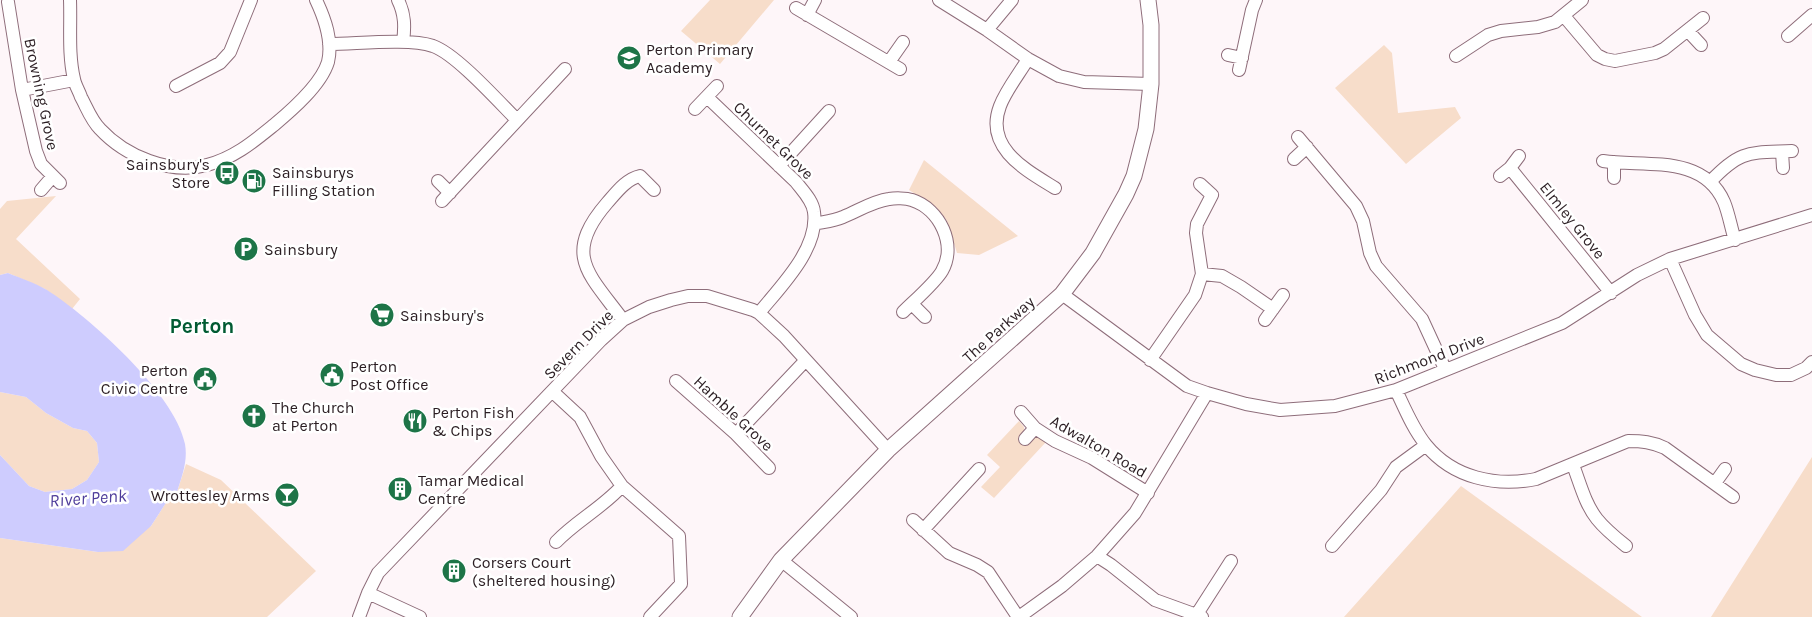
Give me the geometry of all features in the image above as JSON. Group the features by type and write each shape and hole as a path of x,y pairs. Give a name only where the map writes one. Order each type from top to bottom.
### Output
{"street":[{"path":"70,0 71,54 74,80 91,118 100,129 124,149 158,163 182,168 205,166 233,156 250,145 287,115 321,77 328,62 329,44 327,23 316,0"},
{"path":"176,86 220,62 230,52 251,0"},
{"path":"398,0 403,10 404,18 403,42"},
{"path":"815,0 802,11 894,65 903,42"},
{"path":"939,0 987,30 1028,59 1059,76 1076,81 1151,84"},
{"path":"987,30 1012,0"},
{"name":"The Parkway","path":"740,617 781,560 888,450 1062,294 1092,253 1126,194 1134,176 1146,129 1151,84 1151,25 1148,0"},
{"path":"1228,55 1241,64 1252,10 1256,0"},
{"path":"1456,56 1488,35 1501,30 1538,27 1555,22 1582,0"},
{"name":"Browning Grove","path":"5,11 36,151 42,164 57,179 41,190"},
{"path":"1788,36 1812,15"},
{"path":"1564,16 1597,55 1615,61 1655,53 1674,43 1703,18"},
{"path":"1688,31 1701,45"},
{"path":"329,44 403,42 433,46 444,52 517,120"},
{"path":"1028,59 1000,105 997,120 1000,142 1013,160 1055,188"},
{"path":"438,182 446,197 517,120 549,77 565,69"},
{"path":"22,90 74,80"},
{"path":"695,109 717,86"},
{"name":"Churnet Grove","path":"707,98 796,182 807,195 814,211 811,238 800,262 759,313"},
{"path":"779,166 826,120"},
{"path":"1298,137 1356,206 1364,221 1370,253 1376,266 1422,319 1445,370"},
{"path":"1294,159 1307,147"},
{"path":"1710,182 1722,168 1742,155 1787,152 1783,168"},
{"path":"1500,176 1510,168 1519,156"},
{"path":"1614,178 1608,162 1679,166 1694,172 1710,182 1724,203 1735,240"},
{"name":"Elmley Grove","path":"1510,168 1611,293"},
{"path":"623,320 586,268 583,258 585,237 593,219 629,181 640,176 654,190"},
{"path":"1150,360 1195,296 1202,274 1196,233 1202,211 1212,195 1200,184"},
{"path":"814,224 841,218 869,205 889,199 911,199 935,216 947,240 949,253 942,272 907,308 925,317"},
{"name":"Richmond Drive","path":"1062,294 1187,386 1246,404 1280,410 1334,406 1396,390 1562,323 1638,275 1670,259 1812,215"},
{"path":"1670,259 1695,315 1707,335 1741,364 1755,370 1776,375 1791,375 1806,368 1812,362"},
{"path":"1202,274 1222,276 1273,309"},
{"path":"1265,320 1283,295"},
{"name":"Severn Drive","path":"360,617 368,592 378,573 601,340 623,320 649,307 688,296 707,296 759,313 784,336 888,450"},
{"path":"736,434 805,360"},
{"name":"Hamble Grove","path":"676,381 736,434 769,468"},
{"path":"1396,390 1417,432 1426,445 1437,456 1453,466 1471,476 1488,482 1523,482 1536,479 1628,442 1652,442 1665,448 1733,497"},
{"path":"553,392 580,417 601,456 622,486 680,536 681,584 650,617"},
{"path":"913,520 949,553 988,572 1019,617 1062,586 1097,556 1135,513 1206,393"},
{"name":"Adwalton Road","path":"1021,412 1035,428 1055,441 1092,458 1148,493"},
{"name":"Adwalton Road","path":"1025,439 1035,428"},
{"path":"1332,546 1381,490 1396,467 1426,445"},
{"path":"1573,465 1589,518 1626,546"},
{"path":"922,530 979,469"},
{"path":"1715,483 1725,469"},
{"path":"556,542 570,527 611,498 622,486"},
{"path":"1097,556 1154,600 1200,615 1231,562"},
{"path":"781,560 851,617"},
{"path":"368,592 420,617"}],"shaded area":[{"path":"710,0 774,0 720,64 681,31"},
{"path":"1384,45 1392,53 1398,113 1455,107 1461,118 1406,164 1335,88"},
{"path":"924,160 1018,236 979,255 957,253 947,221 936,207 909,190"},
{"path":"56,196 16,239 80,299 72,309 45,289 8,273 0,275 0,209 7,201"},
{"path":"0,392 26,397 46,413 73,428 87,431 97,443 99,462 87,480 72,489 45,492 29,486 0,455"},
{"path":"1019,421 1024,427 1024,432 1033,437 1039,436 1046,442 994,498 981,487 1000,467 987,455"},
{"path":"1812,457 1812,617 1711,617"},
{"path":"186,464 221,480 316,571 267,617 0,617 0,538 98,552 151,526 171,495 177,492"},
{"path":"1461,486 1642,617 1344,617"}],"water":[{"name":"River Penk","path":"8,273 47,290 85,318 128,358 148,380 165,402 178,424 185,444 186,456 177,492 171,495 151,526 123,551 98,552 0,538 0,455 29,486 45,492 72,489 87,480 99,462 97,443 87,431 73,428 46,413 26,397 0,392 0,275"}],"place":[{"name":"Perton Primary Academy","path":"629,58"},
{"name":"Sainsbury's Store","path":"227,173"},
{"name":"Sainsburys Filling Station","path":"254,181"},
{"name":"Sainsbury","path":"246,249"},
{"name":"Sainsbury's","path":"382,315"},
{"name":"Perton Post Office","path":"332,375"},
{"name":"Perton Civic Centre","path":"205,379"},
{"name":"The Church at Perton","path":"254,416"},
{"name":"Perton Fish & Chips","path":"415,421"},
{"name":"Tamar Medical Centre","path":"400,489"},
{"name":"Wrottesley Arms","path":"287,495"},
{"name":"Corsers Court (sheltered housing)","path":"454,571"}],"district":[{"name":"Perton","path":"202,326"}]}
